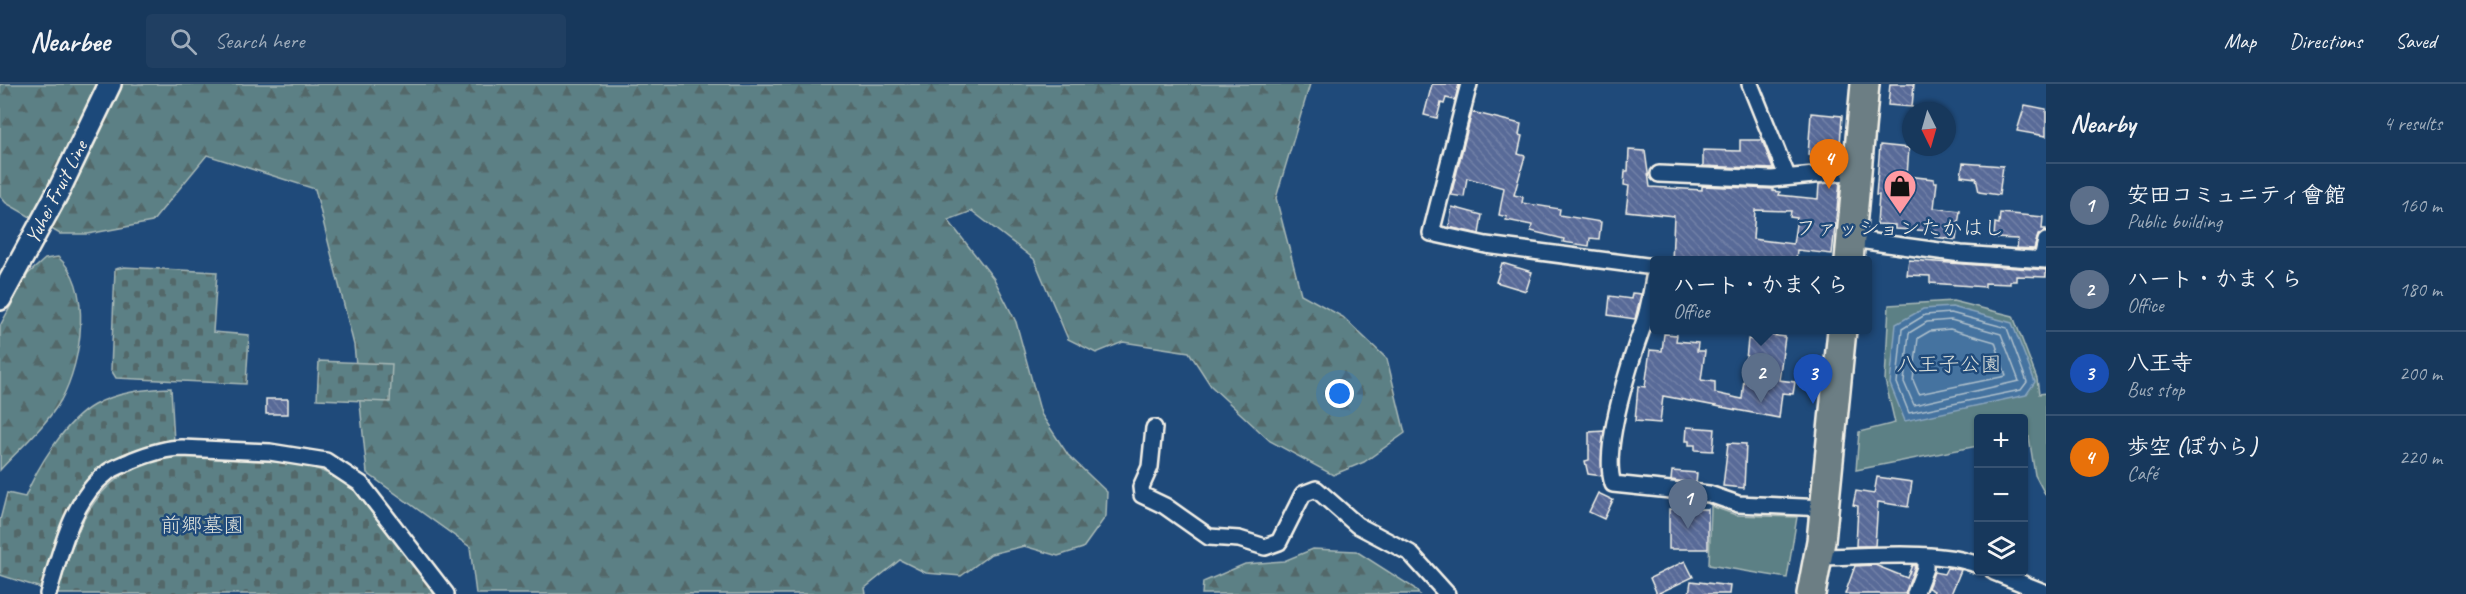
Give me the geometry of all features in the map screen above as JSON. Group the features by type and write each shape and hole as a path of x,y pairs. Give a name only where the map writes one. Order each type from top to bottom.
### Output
{"highway":[{"path":"1850,250 1865,84"},
{"path":"1811,594 1824,508 1842,334"}],"street":[{"name":"Yuhei Fruit Line","path":"0,299 110,84"},
{"path":"1469,84 1431,233 1486,245 1650,266"},
{"path":"1749,84 1787,176"},
{"path":"1659,174 1772,179 1857,171"},
{"path":"1850,250 2044,260 2046,240"},
{"path":"1650,296 1618,409 1609,474 1613,484 1709,494 1738,504 1824,508"},
{"path":"1154,428 1150,467 1141,487 1142,495 1165,506 1209,537 1239,539 1265,547 1279,542 1303,494 1316,489 1357,525 1410,553 1447,594"},
{"path":"48,594 70,525 85,496 109,471 139,458 172,448 270,452 326,461 361,484 446,594"},
{"path":"1818,557 1924,557 1965,560 1974,563"},
{"path":"1915,594 1925,568 1924,557"},
{"path":"2004,576 2046,593"}],"green space":[{"path":"0,84 1310,84 1276,198 1301,294 1343,317 1387,359 1405,433 1364,462 1333,475 1270,441 1211,386 1189,352 1123,342 1096,353 1068,339 1034,259 972,211 948,220 994,279 1016,322 1041,414 1068,455 1107,492 1106,516 1083,548 1058,556 1024,546 991,554 961,576 926,573 900,560 865,588 866,594 476,594 470,547 367,473 354,345 315,189 207,155 152,222 88,234 60,234 6,203 0,196"},
{"path":"58,257 69,270 80,305 79,346 74,366 55,410 0,470 0,326 28,274 45,259"},
{"path":"124,267 217,272 213,332 249,335 246,384 116,378 111,370 115,269"},
{"name":"八王子公園","path":"1953,301 2013,316 2037,379 2039,394 2046,393 2046,496 2035,475 2028,437 2028,414 1974,414 1974,447 1856,470 1859,432 1895,423 1885,380 1889,305"},
{"path":"319,361 392,364 390,402 317,399"},
{"path":"171,388 174,442 128,452 109,462 92,475 69,508 53,548 41,588 0,575 0,520 7,493 25,497 44,459 63,433 83,412 112,397 151,389"},
{"name":"前郷墓園","path":"171,456 297,463 320,470 350,485 427,578 435,594 57,594 73,544 88,512 98,498 109,485 124,474"},
{"path":"1711,506 1736,515 1797,517 1787,578 1709,565"},
{"path":"1313,549 1356,551 1414,588 1419,594 1202,594 1203,582 1245,564 1284,561"}],"water":[{"path":"1952,307 2012,323 2035,382 2026,395 1905,421 1890,384 1896,324 1923,309"}],"building":[{"path":"1432,84 1459,84 1455,100 1446,98 1444,104 1441,103 1437,118 1424,115"},
{"path":"1890,84 1914,84 1912,102 1902,102 1902,106 1888,105"},
{"path":"2025,105 2046,109 2046,136 2017,131"},
{"path":"1472,112 1521,124 1519,135 1522,136 1518,154 1525,156 1514,195 1523,197 1522,203 1560,209 1559,215 1601,222 1599,239 1590,238 1589,246 1563,242 1564,239 1531,231 1532,225 1506,220 1507,217 1499,215 1504,188 1467,178 1464,197 1451,195"},
{"path":"1811,113 1842,116 1839,159 1808,155"},
{"path":"1740,140 1762,140 1773,169 1703,166 1703,150 1740,151"},
{"path":"1880,145 1902,147 1902,156 1908,156 1907,176 1934,179 1934,182 1937,182 1934,208 1960,211 1956,240 1935,237 1936,231 1895,229 1895,225 1877,224 1879,195 1876,195"},
{"path":"1629,150 1645,151 1650,187 1702,190 1702,186 1773,189 1773,191 1780,192 1779,195 1818,199 1819,184 1840,182 1832,254 1797,250 1796,256 1672,256 1674,216 1626,211 1629,186 1624,185 1625,171 1628,171","holes":["1755,210 1791,211 1790,217 1797,218 1793,244 1753,239"]},
{"path":"1963,163 2003,166 1999,195 1979,192 1976,178 1961,176"},
{"path":"1452,207 1482,215 1479,234 1449,227"},
{"path":"2000,213 2043,217 2042,229 2046,231 2038,235 2034,249 2017,248 2018,239 1994,238 1995,223 1999,224"},
{"path":"1909,260 2046,270 2046,277 2016,276 2016,281 2010,281 2010,284 1985,283 1985,287 1930,283 1930,276 1907,275"},
{"path":"1502,263 1532,272 1526,291 1496,282"},
{"path":"1632,293 1641,294 1635,319 1608,315 1610,296 1631,299"},
{"path":"1664,334 1677,335 1676,341 1698,343 1697,351 1705,351 1701,380 1715,382 1715,393 1742,399 1748,339 1754,340 1755,334 1785,337 1779,380 1795,382 1793,394 1782,393 1779,418 1663,396 1660,423 1635,421 1638,386 1645,387 1650,350 1662,351"},
{"path":"266,399 288,399 288,414 266,414"},
{"path":"1687,427 1715,429 1713,451 1695,450 1695,445 1689,445 1689,441 1686,441"},
{"path":"1604,431 1602,476 1588,474 1585,461 1589,460 1589,432"},
{"path":"1728,443 1746,444 1744,488 1723,486"},
{"path":"1672,471 1697,473 1696,483 1671,480"},
{"path":"1877,477 1912,482 1908,507 1878,502 1875,546 1856,546 1858,506 1853,505 1856,491 1874,494"},
{"path":"1598,493 1613,500 1604,519 1589,512"},
{"path":"1669,509 1708,509 1708,549 1669,549"},
{"path":"1685,561 1693,577 1657,594 1650,578"},
{"path":"1875,565 1907,578 1912,565 1915,566 1905,594 1845,594 1855,566"},
{"path":"1947,568 1961,570 1951,594 1933,594 1934,591 1928,588 1934,572 1944,574"},
{"path":"1691,581 1730,586 1729,594 1689,594"}],"place":[{"name":"歩空 (ぽから)","path":"1829,189"},
{"name":"ファッションたかはし","path":"1900,215"},
{"name":"ハート・かまくら","path":"1761,403"},
{"name":"八王寺","path":"1813,404"},
{"name":"安田コミュニティ會館","path":"1688,529"}]}
